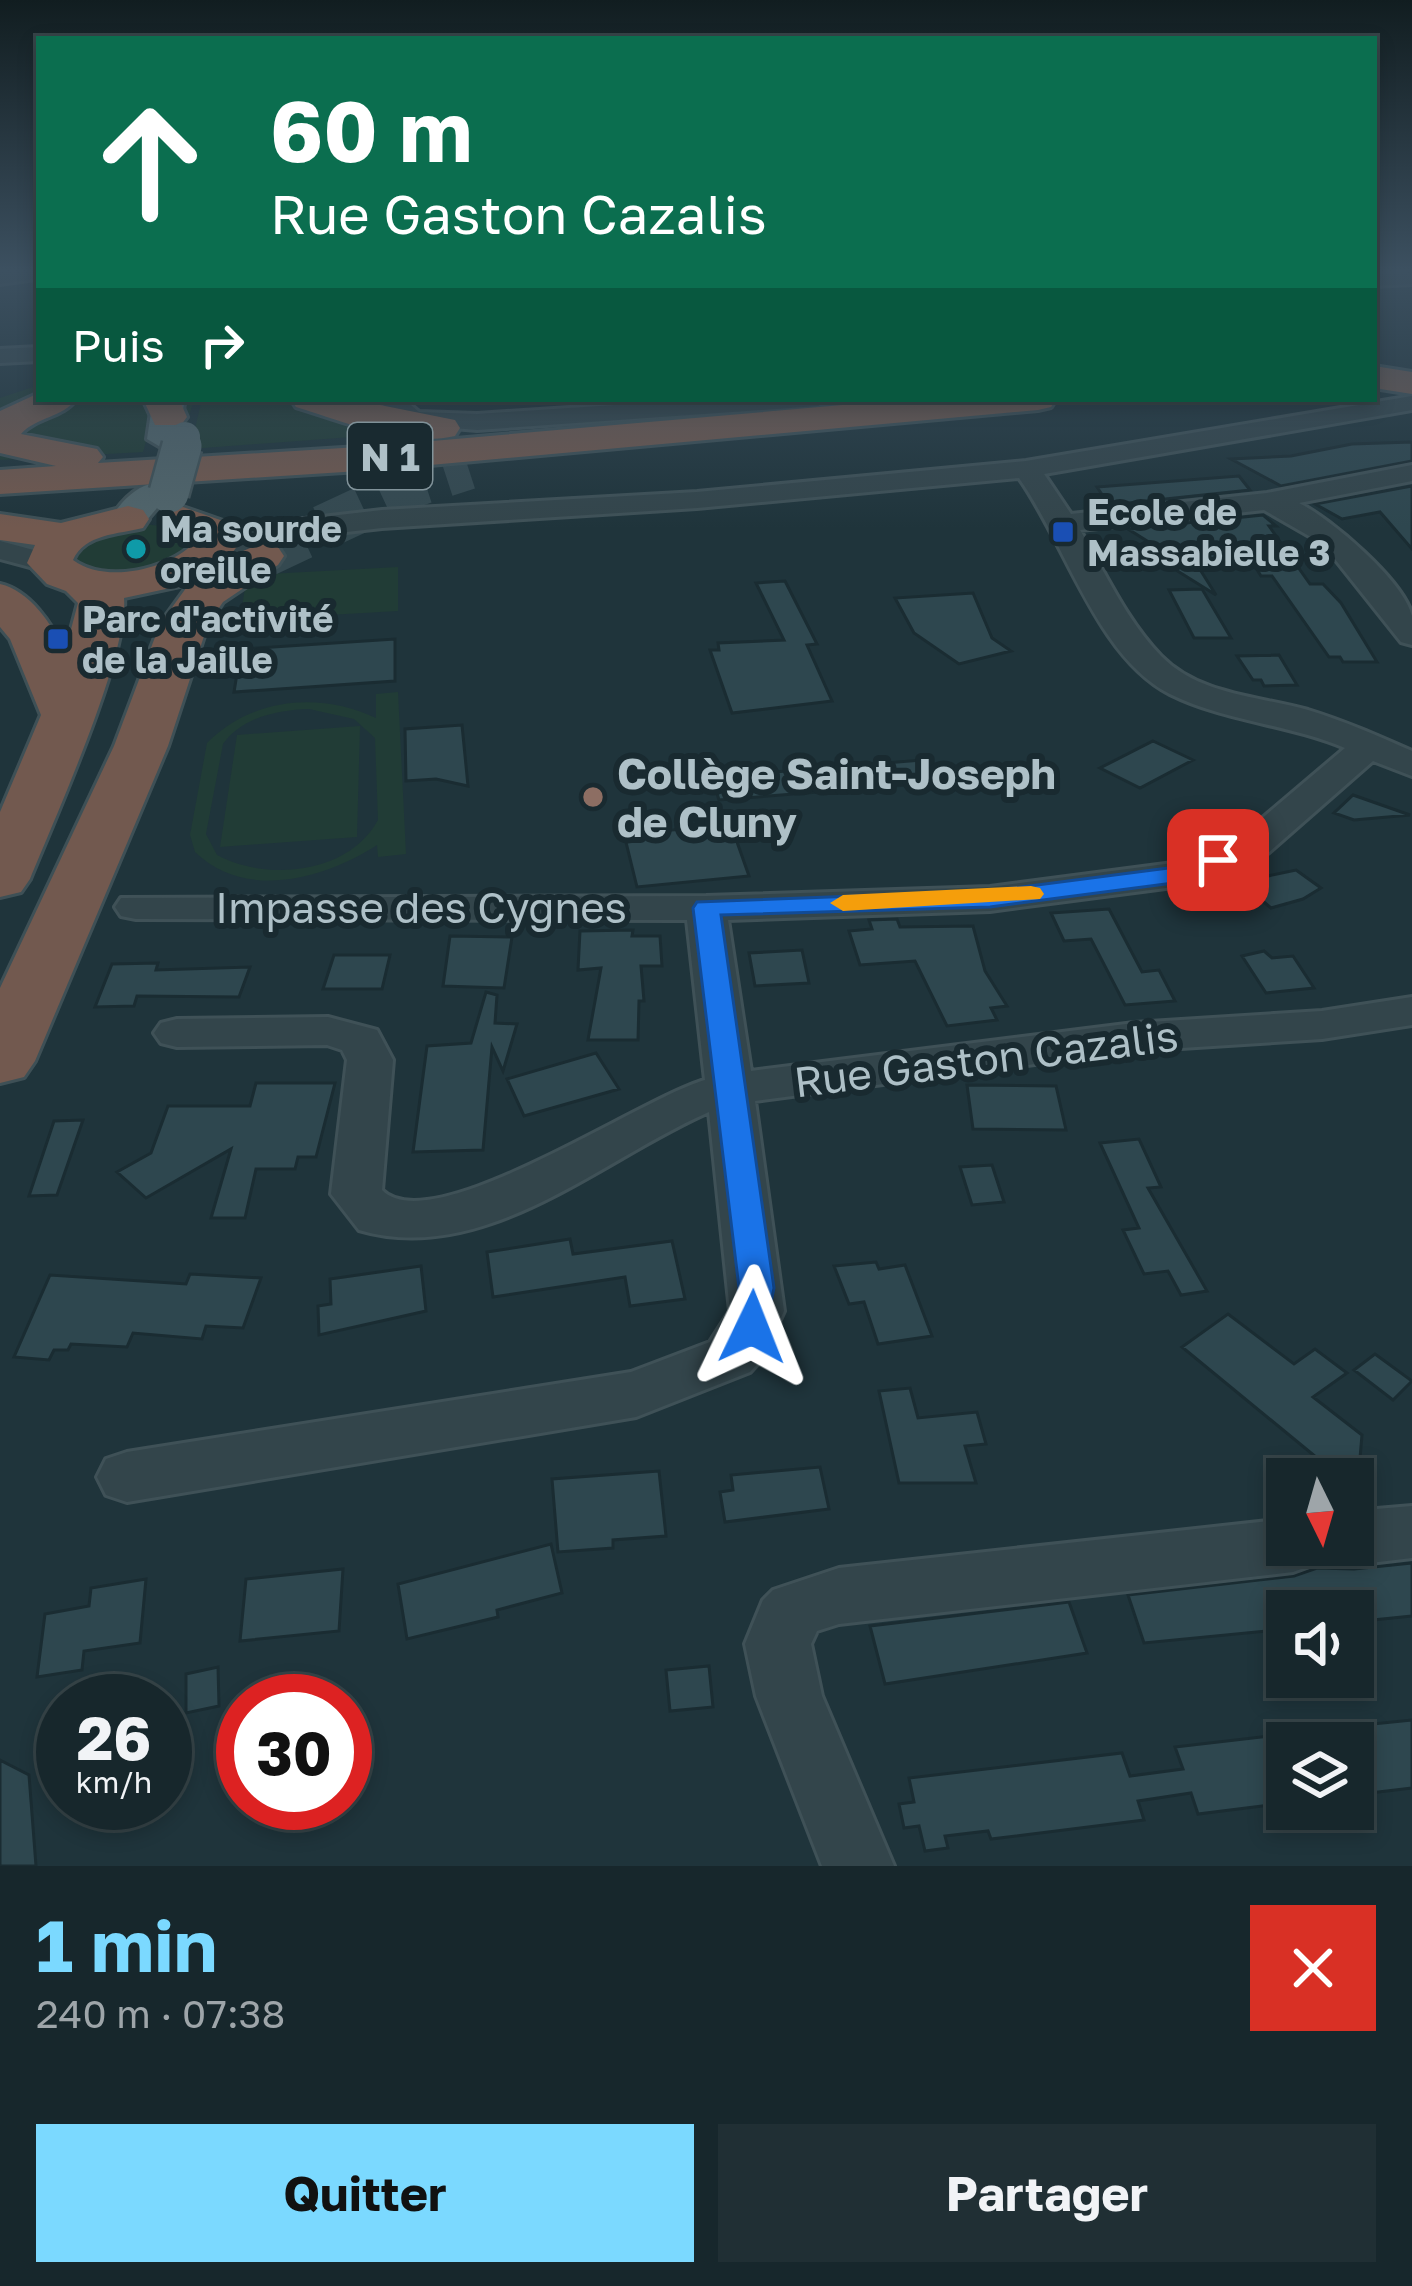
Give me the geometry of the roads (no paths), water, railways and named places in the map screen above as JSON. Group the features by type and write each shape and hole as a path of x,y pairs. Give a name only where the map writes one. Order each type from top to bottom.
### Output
{"highway":[{"path":"1377,358 1412,355"},
{"path":"1397,390 1412,368"},
{"path":"0,414 38,402"},
{"path":"52,402 7,423 2,440 33,452 62,456 151,458 594,432 857,402"},
{"path":"321,402 422,427 594,432"},
{"name":"N 1","path":"0,472 369,448 875,402"},
{"name":"N 1","path":"0,482 179,523 594,432 998,402"},
{"path":"468,467 594,432"},
{"path":"0,494 179,523"},
{"path":"0,530 129,583 179,523"},
{"path":"64,553 179,523"},
{"path":"0,998 179,523"},
{"path":"0,1061 141,746 184,624 207,592 179,523"},
{"path":"0,879 102,608 97,592 64,553"},
{"path":"0,598 43,652 66,713"}],"main road":[{"path":"173,415 179,523"}],"street":[{"path":"1,356 36,354"},
{"path":"393,402 402,414 441,422 769,402"},
{"path":"1046,495 1051,482 1066,472 1346,402"},
{"path":"179,523 270,532 610,497 779,491 1267,501 1412,473"},
{"path":"1046,495 1135,646 1173,683 1370,745 1412,765"},
{"path":"1267,501 1312,518 1335,535 1412,635"},
{"path":"0,550 64,553"},
{"path":"127,1478 600,1402 688,1378 730,1358 752,1327 757,1288 706,908 990,899 1181,874 1254,845 1370,745"},
{"name":"Impasse des Cygnes","path":"136,907 706,908"},
{"name":"Rue Gaston Cazalis","path":"177,1033 328,1031 361,1040 370,1060 356,1194 368,1213 394,1222 432,1221 474,1209 690,1101 730,1089 1134,1037 1322,1024 1412,1011"},
{"path":"1374,1536 1412,1532"},
{"path":"858,1866 780,1670 781,1632 796,1610 838,1595 1266,1548"}],"tunnel":[{"path":"262,556 416,484 468,467"}],"place":[{"name":"Ecole de Massabielle 3","path":"1063,532"},
{"name":"Ma sourde oreille","path":"136,549"},
{"name":"Parc d'activité de la Jaille","path":"58,639"},
{"name":"Collège Saint-Joseph de Cluny","path":"593,797"}]}
